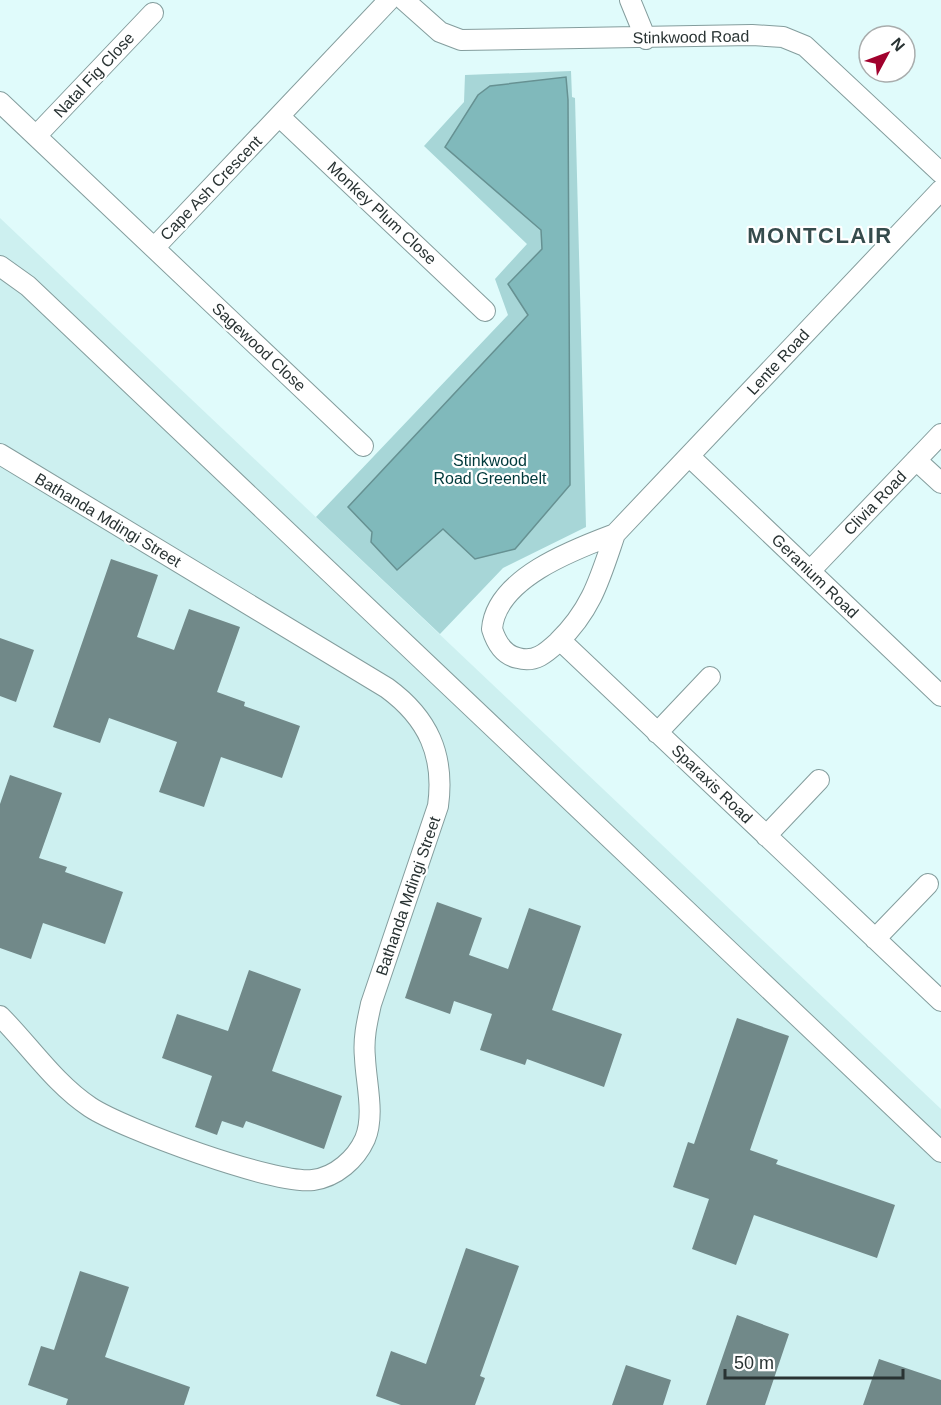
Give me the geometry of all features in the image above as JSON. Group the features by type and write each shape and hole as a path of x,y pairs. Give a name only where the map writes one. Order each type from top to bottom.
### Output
{"street":[{"name":"Cape Ash Crescent","path":"0,102 154,248 389,0"},
{"name":"Stinkwood Road","path":"404,0 440,32 461,40 646,39 752,35 783,37 805,46 941,173"},
{"path":"630,0 646,39"},
{"name":"Natal Fig Close","path":"36,136 153,13"},
{"name":"Monkey Plum Close","path":"279,116 484,310"},
{"name":"Lente Road","path":"615,534 564,554 521,581 495,611 492,629 494,637 504,652 513,657 531,659 540,657 573,627 594,595 615,534 941,190"},
{"name":"Sagewood Close","path":"154,248 363,446"},
{"path":"0,266 28,286 941,1152"},
{"name":"Clivia Road","path":"810,571 941,434"},
{"name":"Bathanda Mdingi Street","path":"0,454 387,687 401,698 425,725 436,752 441,786 438,806 371,1004 365,1030 369,1126 359,1149 339,1170 315,1180 277,1176 146,1134 110,1119 88,1106 62,1083 0,1016"},
{"name":"Geranium Road","path":"689,456 941,696"},
{"path":"916,460 941,483"},
{"name":"Sparaxis Road","path":"560,640 941,1001"},
{"name":"Sparaxis Road","path":"657,733 710,677"},
{"name":"Sparaxis Road","path":"766,836 819,780"},
{"path":"875,939 928,884"}],"shaded area":[{"name":"Stinkwood Road Greenbelt","path":"566,77 570,485 515,549 475,559 443,529 397,570 371,542 372,532 348,507 528,315 508,284 542,249 541,230 445,147 478,95 490,86"},
{"path":"0,218 941,1109 941,1405 0,1405"}],"green space":[{"name":"Stinkwood Road Greenbelt","path":"571,71 572,97 575,98 586,527 503,568 440,634 316,517 508,315 495,279 527,244 424,146 464,102 465,75"}],"building":[{"path":"111,559 158,575 137,637 174,650 189,609 240,627 217,692 245,702 244,706 300,726 282,778 221,757 204,807 159,792 177,742 109,718 100,743 53,727"},
{"path":"0,638 34,650 16,702 0,696"},
{"path":"10,775 62,793 39,858 67,867 65,872 123,892 105,944 43,923 31,959 0,948 0,804"},
{"path":"437,902 482,918 469,955 508,969 529,908 581,926 552,1010 622,1034 604,1087 527,1059 525,1065 480,1050 492,1014 454,1001 450,1014 405,998"},
{"path":"249,970 301,989 272,1071 342,1096 324,1149 246,1121 243,1128 222,1121 217,1135 195,1127 212,1076 162,1058 177,1014 228,1031"},
{"path":"737,1018 789,1036 750,1150 778,1160 776,1164 895,1205 877,1258 754,1215 736,1265 692,1249 709,1199 673,1187 688,1142 694,1144"},
{"path":"466,1248 519,1266 480,1376 485,1378 475,1405 401,1405 376,1396 391,1351 426,1364"},
{"path":"80,1271 129,1287 105,1357 190,1387 184,1405 66,1405 68,1399 28,1385 41,1346 54,1350"},
{"path":"737,1315 789,1334 765,1405 706,1405"},
{"path":"879,1359 941,1380 941,1405 863,1405"},
{"path":"626,1365 671,1380 663,1405 612,1405"}],"district":[{"name":"MONTCLAIR","path":"820,235"}]}
